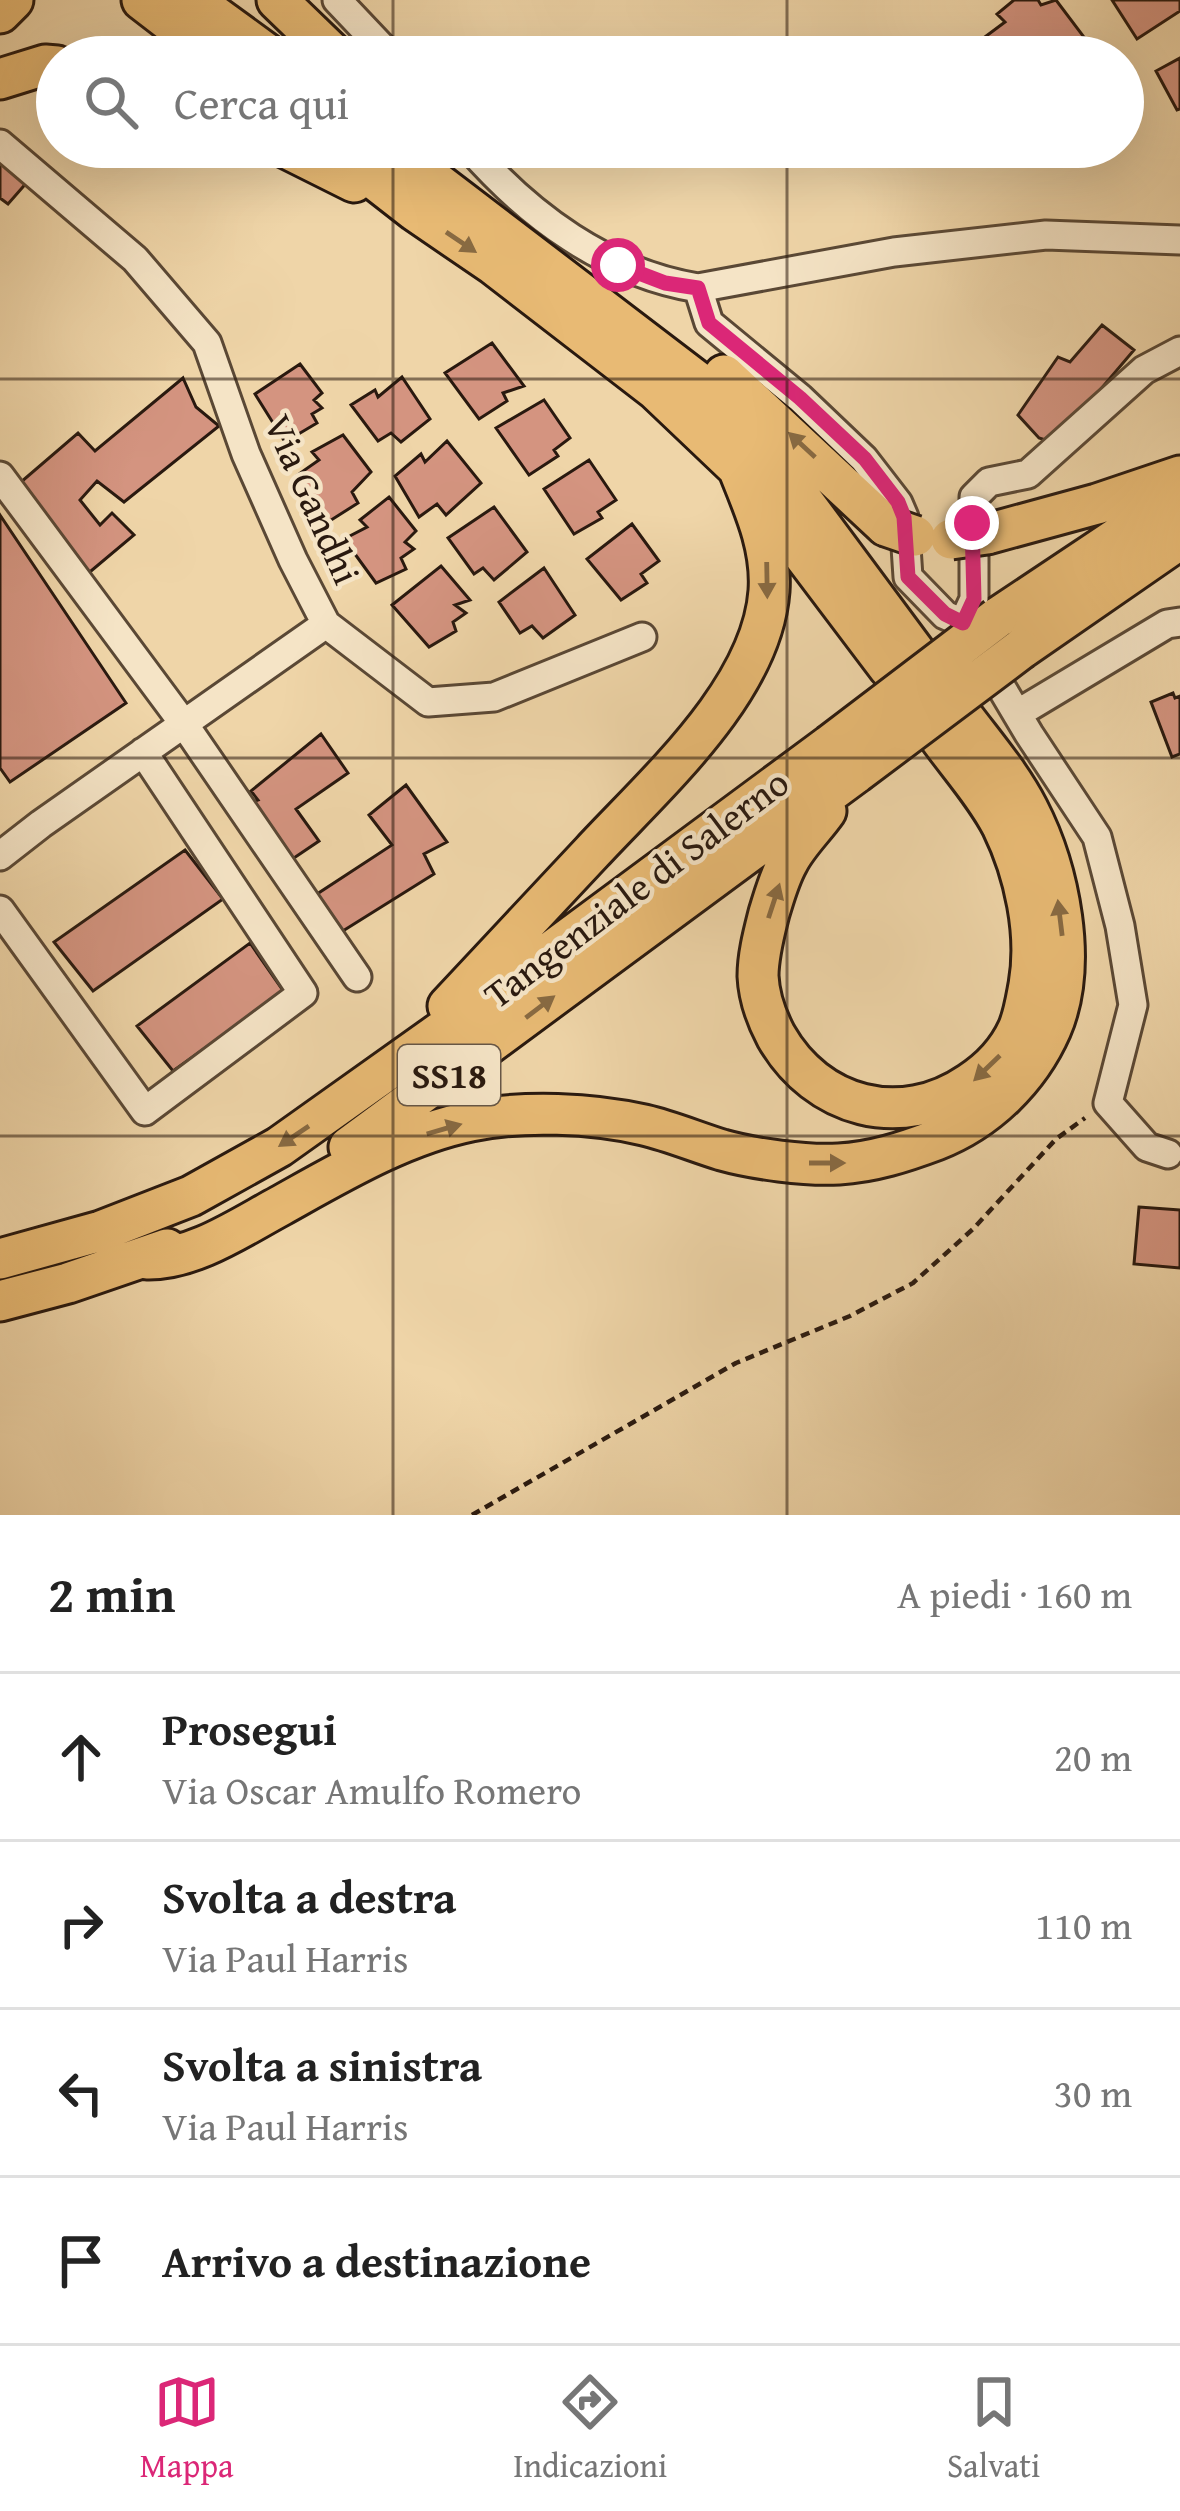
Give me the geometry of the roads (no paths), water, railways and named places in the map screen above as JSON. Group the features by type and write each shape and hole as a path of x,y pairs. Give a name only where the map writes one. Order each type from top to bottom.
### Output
{"highway":[{"path":"0,13 13,0"},
{"path":"142,0 189,36"},
{"path":"193,0 242,36"},
{"path":"210,0 248,36"},
{"path":"277,0 314,36"},
{"path":"0,79 36,68"},
{"path":"326,168 415,212"},
{"path":"359,168 656,390 739,468 902,660 791,485 715,395 418,168"},
{"path":"432,168 451,192"},
{"path":"623,323 697,357 733,381 935,534 1097,505 1180,476"},
{"path":"362,1090 450,1004 724,705 765,618 770,588 764,535 739,468"},
{"name":"Tangenziale di Salerno","path":"0,1301 147,1258 218,1226 277,1194 383,1124 843,759 980,621 1180,496"},
{"name":"Tangenziale di Salerno","path":"0,1259 101,1232 191,1196 278,1147 843,759 1021,650 1180,539"},
{"path":"147,1258 163,1259 188,1251 392,1147 474,1120 544,1114 642,1124 726,1151 817,1164 893,1155 974,1120 1019,1080 1043,1046 1056,1017 1064,945 1045,845 1026,805 952,728 1001,825 1021,876 1030,926 1032,970 1020,1023 996,1061 957,1093 932,1104 900,1109 873,1106 845,1100 821,1087 783,1048 764,1015 758,976 762,939 775,895 843,759"}],"street":[{"path":"337,0 372,36"},
{"name":"Via Gandhi","path":"0,144 135,259 207,343 246,454 326,624 428,702 494,697 642,637"},
{"path":"487,168 570,239 665,283 698,288 894,252 1046,235 1180,240"},
{"path":"698,288 709,323 865,459 898,502 904,517 908,577 945,614 980,621"},
{"path":"1168,1154 1147,1148 1108,1103 1133,1005 1120,926 1097,837 1016,714 980,621 974,599 974,496 989,482 1028,474 1144,370 1180,351"},
{"path":"0,476 184,724 357,977"},
{"path":"1016,714 1167,624 1180,622"},
{"path":"0,856 326,624"},
{"path":"0,910 145,1111 303,993 143,752"}]}
